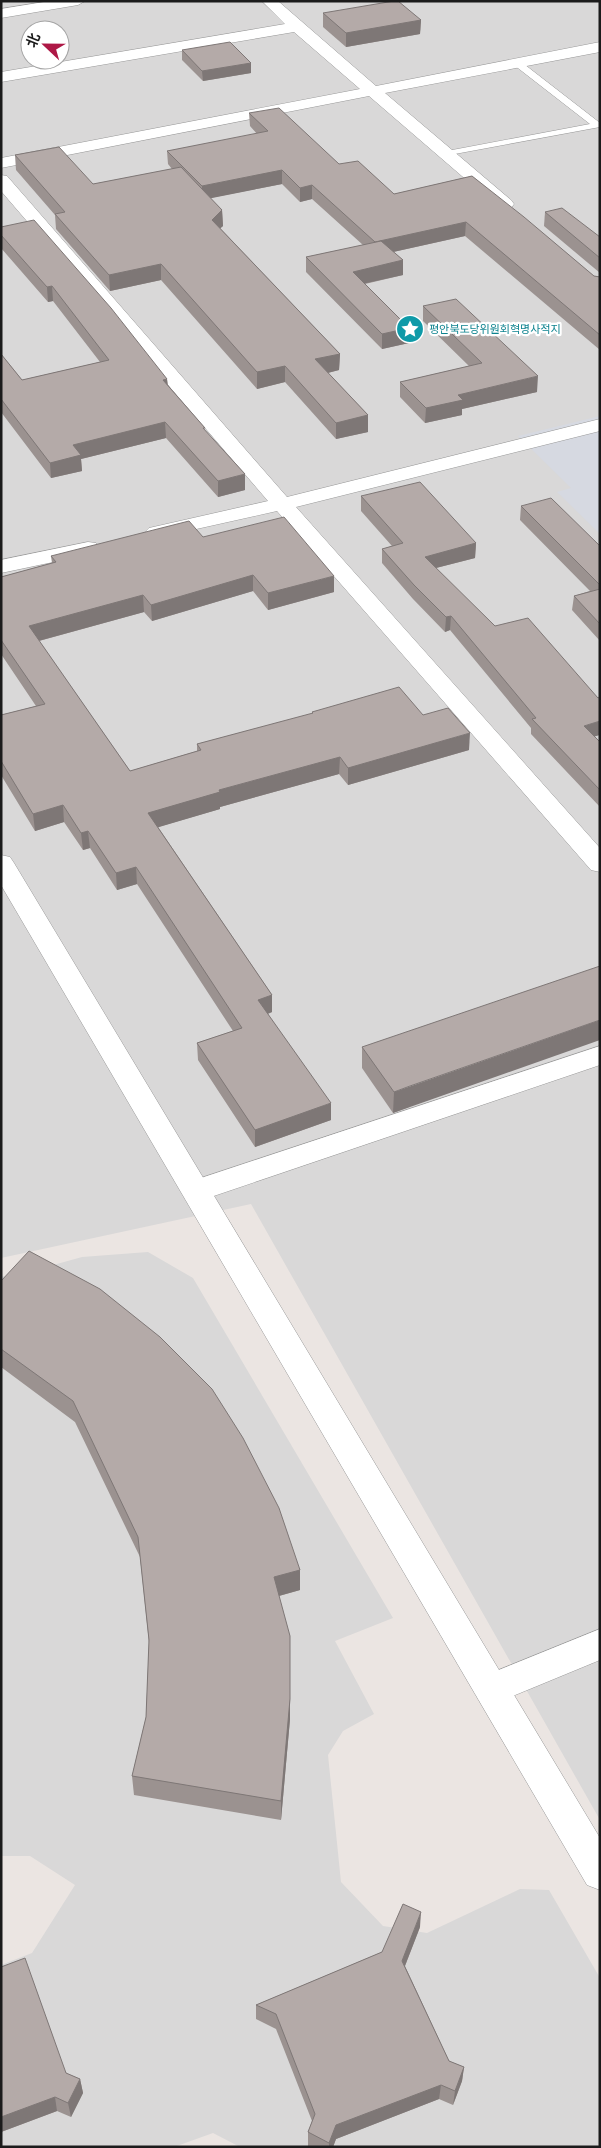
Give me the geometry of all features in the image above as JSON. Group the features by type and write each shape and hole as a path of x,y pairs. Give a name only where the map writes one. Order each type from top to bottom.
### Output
{"street":[{"path":"1,14 78,1"},
{"path":"269,1 519,216"},
{"path":"1,78 297,27"},
{"path":"1,163 600,47"},
{"path":"1,180 282,504 600,864"},
{"path":"137,537 282,504 600,425"},
{"path":"1,568 108,543"},
{"path":"1,863 600,1872"},
{"path":"196,1191 600,1055"},
{"path":"491,1689 600,1644"}],"lane":[{"path":"447,154 597,125 517,63"}],"shaded area":[{"path":"1,1 600,1 600,1820 251,1204 1,1258"},
{"path":"600,416 600,534 557,492 571,488 518,436"},
{"path":"148,1252 193,1278 393,1618 335,1641 374,1714 343,1731 328,1755 341,1882 383,1926 427,1933 520,1889 549,1890 600,1978 600,2143 597,2147 240,2147 213,2133 174,2147 1,2147 1,1965 32,1953 75,1885 30,1856 1,1856 1,1276 10,1277 82,1257"}],"building":[{"path":"398,1 421,20 346,33 323,13"},
{"path":"230,42 251,63 202,71 182,50"},
{"path":"279,108 339,164 358,161 394,194 472,176 594,276 600,277 600,335 466,222 375,242 312,185 300,188 282,170 202,186 167,151 268,131 249,113"},
{"path":"59,147 93,184 181,167 222,210 212,220 340,354 315,359 368,415 336,423 285,366 257,372 161,264 109,275 55,214 65,212 15,155"},
{"path":"562,208 600,237 600,258 545,212"},
{"path":"34,220 111,308 167,379 163,380 245,474 218,481 165,422 73,445 81,455 50,463 1,399 1,354 22,380 109,360 52,286 47,287 1,235 1,227"},
{"path":"381,241 403,260 353,272 409,328 382,334 306,257"},
{"path":"456,299 538,376 458,395 463,400 426,408 400,382 482,363 423,306"},
{"path":"420,482 476,543 425,557 495,626 528,618 598,698 600,697 600,721 584,726 600,742 600,790 532,719 536,718 451,616 446,617 382,549 403,543 361,496"},
{"path":"551,498 600,546 600,585 521,506"},
{"path":"284,517 334,576 268,593 253,575 151,605 143,595 29,626 130,771 201,750 197,744 313,713 399,687 423,715 448,708 470,733 348,768 340,757 219,790 220,792 148,813 272,995 258,1000 331,1103 255,1130 197,1043 242,1028 136,867 116,873 88,831 81,833 63,805 33,814 1,761 1,715 45,704 1,640 1,577 56,562 51,556 189,521 203,537"},
{"path":"600,589 600,624 574,596"},
{"path":"600,966 600,1020 394,1092 362,1047"},
{"path":"29,1251 100,1289 160,1337 212,1389 243,1438 279,1508 300,1570 274,1577 290,1636 290,1699 281,1801 132,1776 146,1717 149,1640 138,1537 73,1401 1,1349 1,1281"},
{"path":"403,1904 421,1912 402,1961 449,2061 464,2067 455,2091 441,2085 336,2125 329,2143 308,2132 315,2114 276,2014 256,2005 382,1952"},
{"path":"25,1958 66,2073 80,2079 68,2103 55,2097 1,2117 1,1967"}],"place":[{"name":"평안북도당위원회혁명사적지","path":"410,329"}]}
